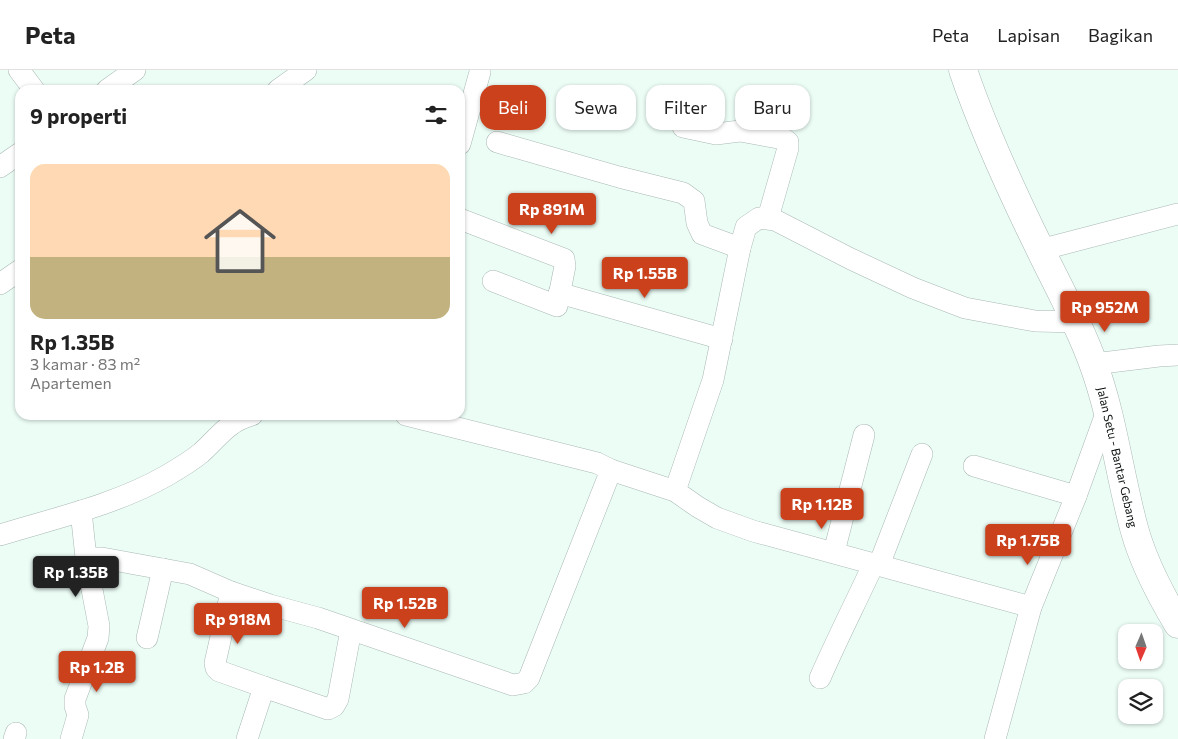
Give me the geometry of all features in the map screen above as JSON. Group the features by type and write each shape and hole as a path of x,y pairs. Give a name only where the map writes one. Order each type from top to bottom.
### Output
{"main road":[{"name":"Jalan Setu - Bantar Gebang","path":"964,70 975,104 994,148 1040,250 1077,322 1094,364 1108,408 1134,529 1148,568 1178,624"}],"street":[{"path":"19,70 30,85"},
{"path":"285,85 306,70"},
{"path":"113,85 130,71"},
{"path":"465,126 480,72"},
{"path":"697,130 716,134 740,131 784,139 788,142 788,148 768,218"},
{"path":"497,142 683,193 694,201 697,223 702,234 740,248"},
{"path":"0,167 15,156"},
{"path":"1040,250 1178,214"},
{"path":"675,491 713,380 746,227 759,218 768,218 913,288 965,308 1035,321 1077,322"},
{"path":"465,221 564,259 565,266 557,306 493,281"},
{"path":"0,284 15,274"},
{"path":"559,293 722,339"},
{"path":"1094,364 1178,355"},
{"path":"996,739 1031,607 1076,496 1108,408"},
{"path":"0,535 81,511 164,477 185,465 202,452 221,431 239,420"},
{"path":"426,420 597,463 611,470 675,491 717,518 754,531 1031,607"},
{"path":"834,552 864,435"},
{"path":"820,678 837,638 876,564 922,454"},
{"path":"974,466 1076,496"},
{"path":"86,558 102,558 190,574 231,592 318,618 513,685 524,683 529,678 611,470"},
{"path":"72,739 78,715 75,699 98,638 99,626 86,558 81,511"},
{"path":"147,638 163,569"},
{"path":"231,592 215,663 216,668 219,671 328,709 334,706 338,699 351,630"},
{"path":"247,739 264,687"}]}
